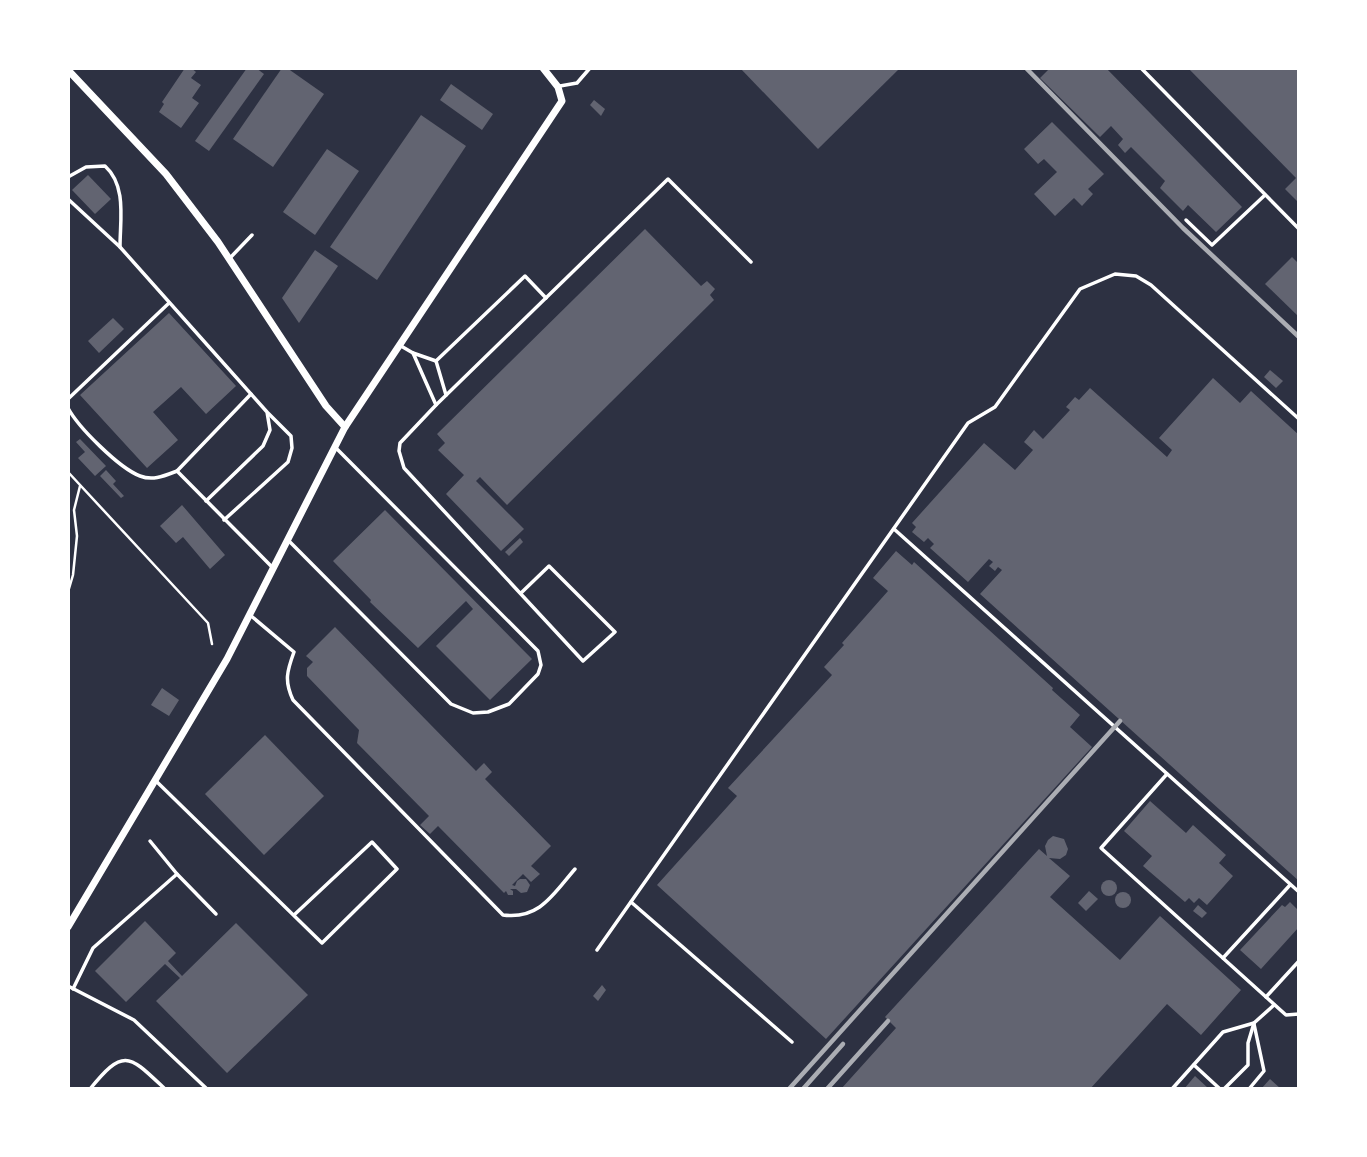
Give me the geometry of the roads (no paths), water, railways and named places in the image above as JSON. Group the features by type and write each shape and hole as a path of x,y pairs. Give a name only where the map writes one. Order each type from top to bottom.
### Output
{"street":[{"path":"68,927 227,659 345,427 562,101 558,87 543,68"},
{"path":"68,70 166,174 229,259 326,406 345,427"}],"lane":[{"path":"558,87 577,83 590,68"},
{"path":"1141,68 1299,229"},
{"path":"68,177 86,167 105,166 114,174 121,197 120,247"},
{"path":"521,593 549,566 615,632 583,660 404,468 400,443 668,179 751,262"},
{"path":"1186,220 1212,245 1265,195"},
{"path":"68,199 120,247 291,436 292,449 288,462 224,520"},
{"path":"229,259 252,235"},
{"path":"597,950 968,423 995,407 1080,289 1115,274 1136,276 1151,285 1299,419"},
{"path":"436,361 525,276 545,298"},
{"path":"68,399 169,303"},
{"path":"399,344 413,354 436,361"},
{"path":"413,354 436,405"},
{"path":"436,361 446,395"},
{"path":"68,408 74,419 114,458 139,476 157,479 177,471 251,394"},
{"path":"206,501 263,446 270,430 267,412"},
{"path":"288,540 451,704 472,713 488,712 509,704 538,674 541,664 538,651 335,447"},
{"path":"177,471 273,569"},
{"path":"894,529 1299,892"},
{"path":"250,615 294,652 286,673 287,686 293,700 503,915 527,915 542,907 575,869"},
{"path":"1167,774 1101,848 1274,1005 1286,1015 1299,1014"},
{"path":"155,780 322,943 397,869 372,842 294,915"},
{"path":"150,841 177,874 216,914"},
{"path":"177,874 93,948 71,988 134,1020 207,1089"},
{"path":"1223,959 1290,885"},
{"path":"631,902 792,1042"},
{"path":"1266,997 1299,961"},
{"path":"1172,1089 1223,1032 1254,1023 1274,1005"},
{"path":"1194,1065 1222,1089 1248,1065 1248,1043 1254,1023"},
{"path":"1249,1089 1264,1071 1254,1023"},
{"path":"90,1089 110,1064 130,1060 138,1063 165,1089"}],"railway":[{"path":"1026,68 1183,228 1299,337"},
{"path":"789,1089 1120,721"},
{"path":"827,1089 888,1021"},
{"path":"803,1089 843,1044"}]}
